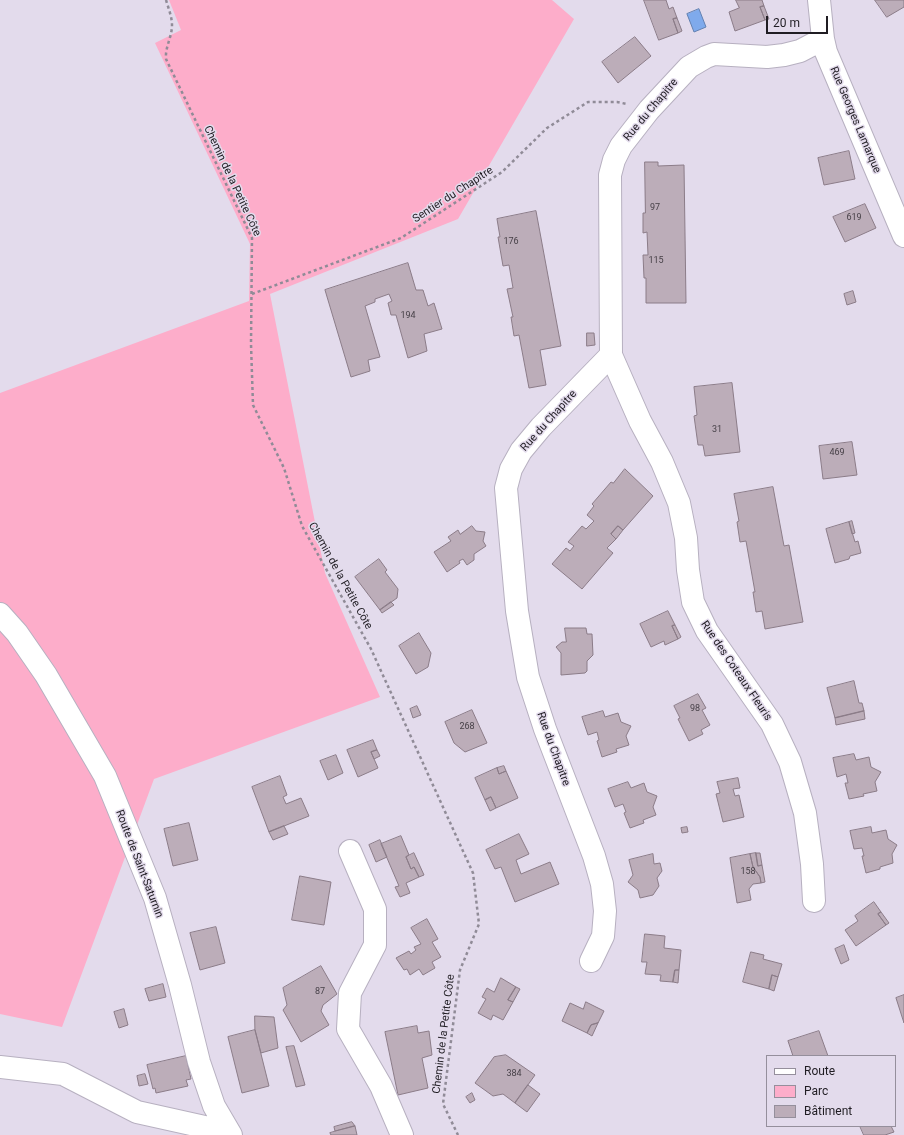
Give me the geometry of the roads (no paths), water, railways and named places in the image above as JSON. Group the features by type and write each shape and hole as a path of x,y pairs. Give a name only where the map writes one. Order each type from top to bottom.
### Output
{"street":[{"name":"Rue Georges Lamarque","path":"819,0 823,39 826,52 904,236"},
{"name":"Rue du Chapitre","path":"591,960 603,936 605,911 602,884 594,856 545,729 528,677 517,610 506,488 511,468 521,451 541,427 611,355 610,175 614,160 622,146 649,110 689,66 714,54 767,57 784,55 800,51 823,39"},
{"name":"Rue des Coteaux Fleuris","path":"611,355 640,421 662,462 679,503 686,538 688,570 693,602 707,631 772,724 790,762 805,813 812,864 814,901"},
{"name":"Route de Saint-Saturnin","path":"0,614 17,633 46,675 105,776 155,898 180,985 199,1062 214,1106 229,1133"},
{"path":"350,851 375,909 375,945 350,993 348,1029 381,1086 402,1135"},
{"path":"0,1067 63,1074 137,1112 229,1133"}],"water":[{"path":"699,9 706,27 694,32 687,14"}]}
